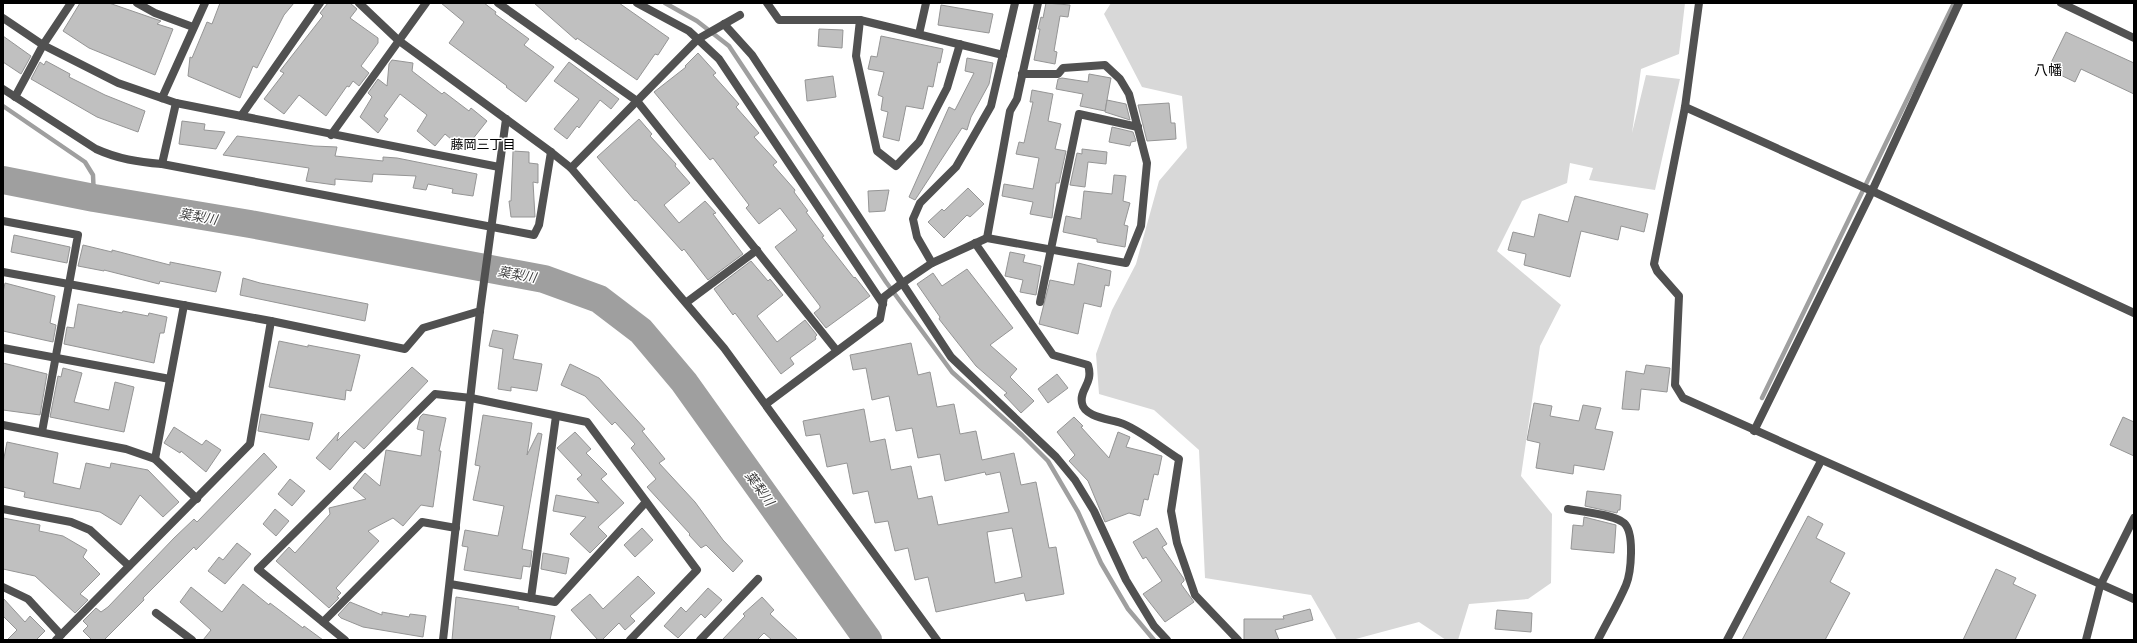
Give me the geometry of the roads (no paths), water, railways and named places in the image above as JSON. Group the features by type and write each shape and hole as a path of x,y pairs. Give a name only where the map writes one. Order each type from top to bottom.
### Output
{"street":[{"path":"15,97 43,45 71,3"},
{"path":"136,3 155,13 193,27"},
{"path":"162,98 205,3"},
{"path":"241,116 320,3"},
{"path":"359,3 398,40 552,152 571,168 687,302 766,404 937,640"},
{"path":"331,135 426,3"},
{"path":"498,3 637,101 837,351"},
{"path":"637,3 689,31 723,65 883,304"},
{"path":"767,3 778,20 860,20 1003,55"},
{"path":"919,34 926,3"},
{"path":"932,263 917,237 913,219 920,203 956,167 991,106 1015,3"},
{"path":"987,238 1010,111 1017,99 1038,3"},
{"path":"1699,3 1685,107 1654,264 1657,271 1679,296 1675,385 1683,398 2100,586 2134,599"},
{"path":"1754,430 1872,191 1959,3"},
{"path":"2061,3 2134,38"},
{"path":"571,168 698,39 740,15"},
{"path":"3,18 43,45 118,83 176,103 331,135 499,167"},
{"path":"860,20 856,56 877,151 896,166 919,142 947,88 960,44"},
{"path":"724,24 752,56 901,284 951,357 1056,457 1075,480 1094,511 1126,580 1154,626 1167,640"},
{"path":"766,404 880,319 884,297 901,284 932,263 987,238 1126,263 1141,226 1147,163 1129,94 1120,79 1105,65 1063,68 1058,74 1022,74"},
{"path":"3,89 96,150 112,157 133,162 162,164 534,235 539,225 552,152"},
{"path":"162,164 176,103"},
{"path":"1685,107 1872,191 2134,313"},
{"path":"1040,302 1079,114 1138,128"},
{"path":"443,640 480,311 506,119"},
{"path":"3,221 78,235 42,432"},
{"path":"975,243 1053,355 1088,365 1091,375 1082,397 1082,404 1087,412 1124,424 1179,460 1172,511 1177,543 1195,595 1238,640"},
{"path":"687,302 757,250"},
{"path":"3,272 271,321 405,349 423,328 480,311"},
{"path":"155,458 184,305"},
{"path":"3,587 28,599 58,637 197,499 250,444 271,321"},
{"path":"3,348 170,379"},
{"path":"346,640 258,569 435,394 471,398 587,422 697,570 630,640"},
{"path":"532,598 556,416"},
{"path":"3,425 126,449 155,458 197,499"},
{"path":"1727,640 1821,461"},
{"path":"450,584 555,602 646,502"},
{"path":"3,509 71,522 90,530 129,566"},
{"path":"1568,510 1611,518 1624,524 1630,534 1631,552 1626,584 1598,640"},
{"path":"2086,640 2100,586 2134,518"},
{"path":"323,622 422,522 456,528"},
{"path":"700,640 758,579"},
{"path":"156,613 192,640"}],"waterway":[{"path":"665,3 697,21 729,46 886,282 952,372 1022,435 1048,461 1078,512 1101,563 1128,609 1154,640"},
{"path":"1762,398 1954,3"},
{"path":"3,106 85,162 93,175 94,198"},
{"name":"葉梨川","path":"3,180 94,198 250,224 544,279 599,299 641,331 684,382 868,640"}],"district":[{"name":"八幡","path":"2048,70"},
{"name":"藤岡三丁目","path":"483,144"}]}
